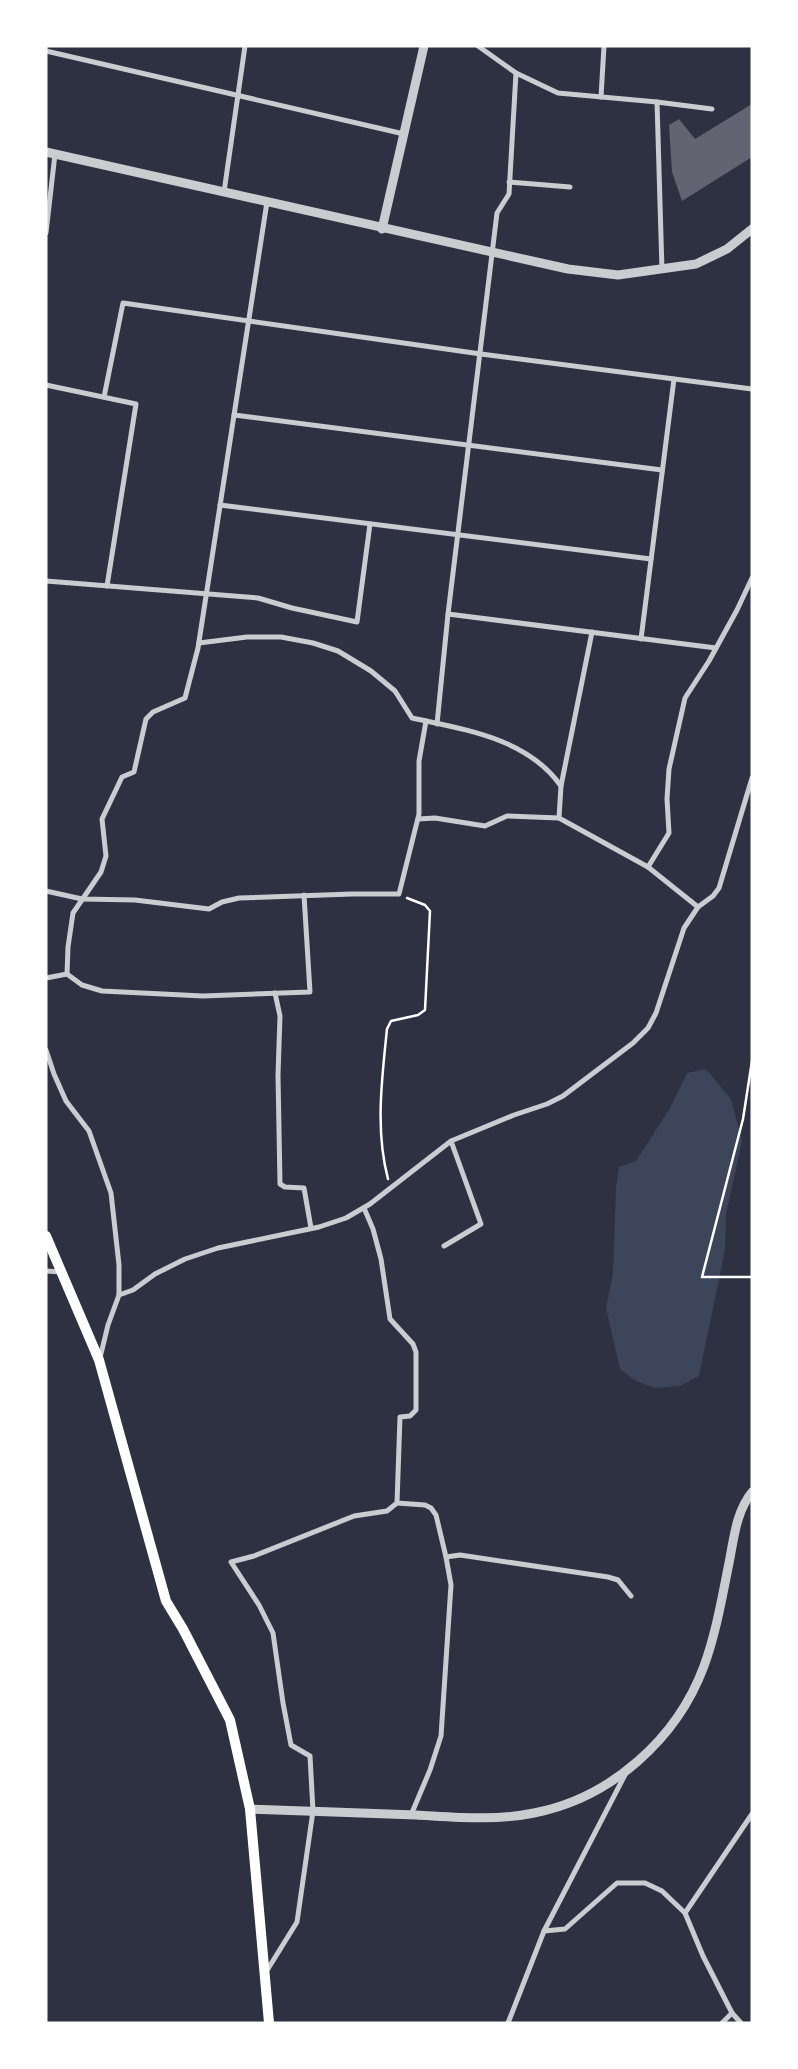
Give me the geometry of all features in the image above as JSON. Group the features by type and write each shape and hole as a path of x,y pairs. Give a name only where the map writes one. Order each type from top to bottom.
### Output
{"main road":[{"path":"46,1236 99,1360 166,1602 183,1630 230,1720 250,1809 269,2023"}],"street":[{"path":"224,192 245,46"},
{"path":"382,229 424,46"},
{"path":"478,46 516,73 558,93 712,109"},
{"path":"601,97 604,46"},
{"path":"46,52 404,134"},
{"path":"438,724 448,614 498,214 509,194 516,73"},
{"path":"657,102 662,270"},
{"path":"46,233 51,153 493,253 568,269 618,275 696,264 727,249 752,229"},
{"path":"510,182 570,187"},
{"path":"67,974 68,946 73,913 101,872 106,856 102,819 122,777 134,772 146,719 153,712 185,698 199,643 267,202"},
{"path":"104,397 123,303 481,354 752,389"},
{"path":"642,639 674,379"},
{"path":"46,385 136,404 107,586"},
{"path":"234,415 662,470"},
{"path":"220,505 651,559"},
{"path":"46,581 258,598 292,608 357,622 370,524"},
{"path":"648,867 669,833 667,799 669,769 685,698 716,648 752,578"},
{"path":"448,614 716,648"},
{"path":"559,818 561,786 592,632"},
{"path":"199,643 247,637 281,637 313,643 338,651 370,671 395,691 412,718 478,733 508,743 543,765 561,786"},
{"path":"46,891 82,899 134,900 209,909 222,902 239,898 399,894 418,819 419,761 426,722"},
{"path":"119,1295 133,1290 155,1274 185,1259 218,1248 311,1228 346,1218 364,1208 452,1141 563,1096 633,1042 648,1028 656,1013 684,928 698,907 713,896 719,888 752,778"},
{"path":"418,819 435,818 485,826 507,816 559,818 648,867 698,907"},
{"path":"46,978 67,974 82,985 102,991 203,996 310,992 304,895"},
{"path":"275,993 280,1016 278,1075 280,1184 285,1187 304,1188 311,1228"},
{"path":"46,1050 66,1101 89,1131 111,1193 119,1265 119,1295 108,1325 99,1360"},
{"path":"444,1246 481,1224 452,1141"},
{"path":"364,1208 374,1229 381,1259 390,1319 413,1344 416,1352 416,1410 410,1416 400,1417 396,1503"},
{"path":"46,1271 62,1272"},
{"path":"250,1809 471,1817 534,1813 587,1794 628,1769 656,1745 673,1723 703,1669 712,1643 735,1531 743,1503 752,1492"},
{"path":"264,1974 297,1922 313,1812 310,1756 291,1745 273,1633 259,1605 231,1562 254,1556 354,1516 387,1511 396,1503 425,1505 431,1508 436,1515 451,1585 441,1736 430,1770 411,1815"},
{"path":"446,1557 460,1555 608,1577 618,1580 631,1596"},
{"path":"508,2023 544,1931 628,1769"},
{"path":"685,1913 752,1814"},
{"path":"544,1931 565,1929 617,1883 644,1883 662,1891 685,1913 703,1956 732,2013 741,2023"},
{"path":"722,2023 732,2013"}],"path":[{"path":"390,1187 383,1159 380,1115 387,1029 391,1021 418,1015 424,1010 430,910 425,905 399,894"},
{"path":"752,1061 743,1118 702,1278 752,1277"}],"shaded area":[{"path":"706,1069 731,1099 742,1141 726,1214 725,1250 699,1376 680,1386 655,1388 636,1381 620,1369 606,1308 613,1273 616,1188 619,1167 636,1161 670,1108 687,1073"}],"building":[{"path":"752,104 752,157 682,201 672,172 669,125 679,119 695,139"}]}
